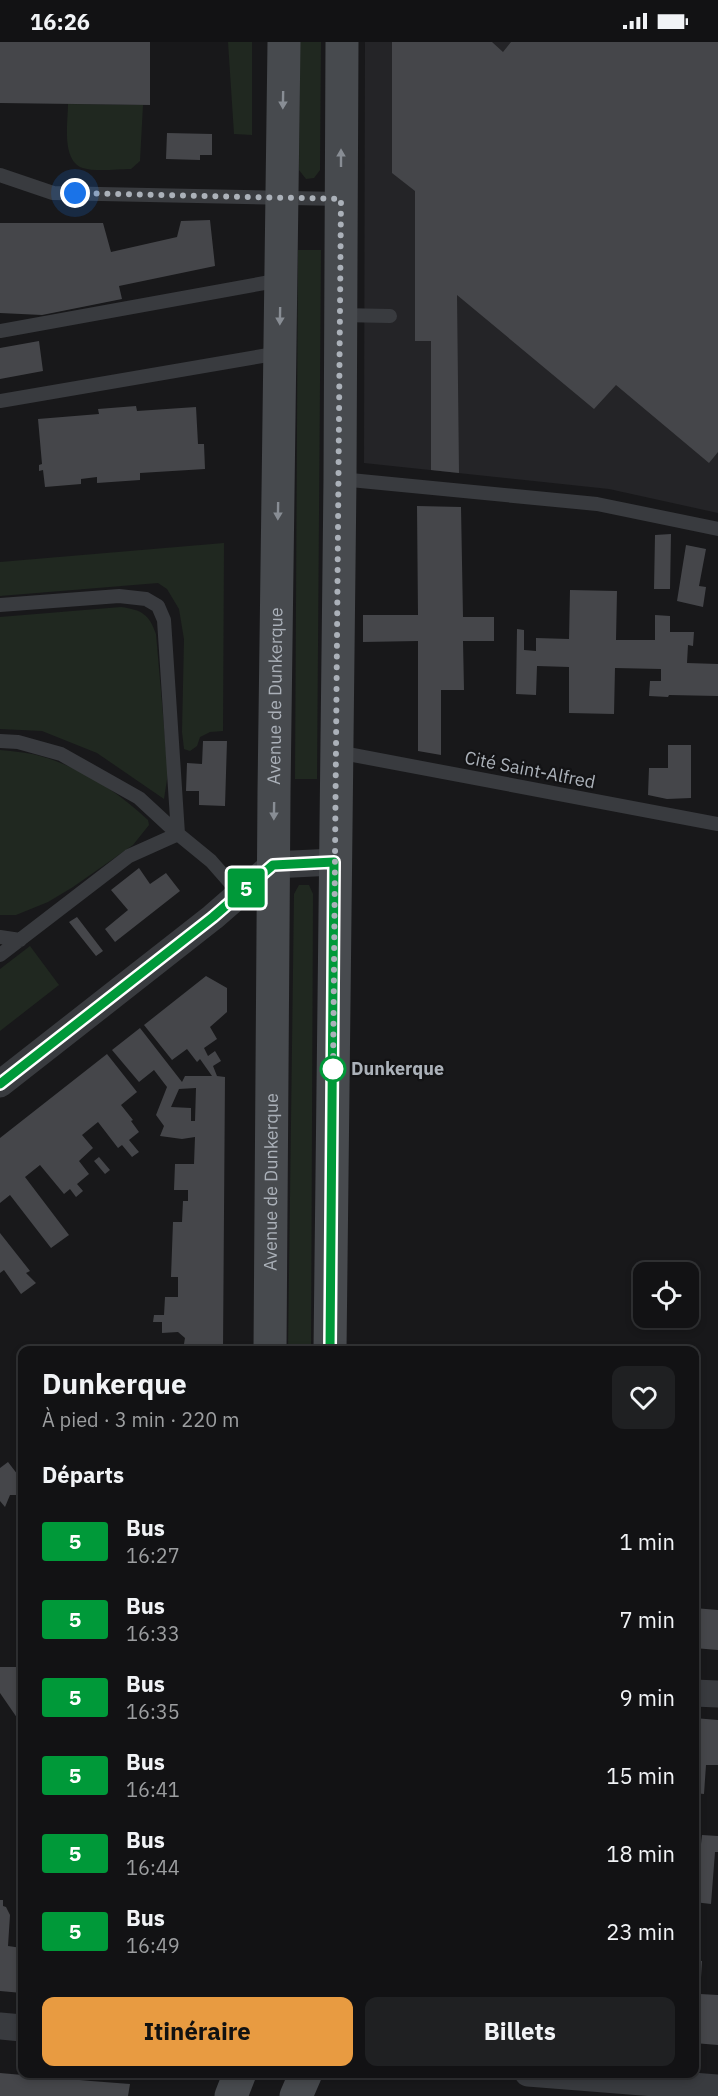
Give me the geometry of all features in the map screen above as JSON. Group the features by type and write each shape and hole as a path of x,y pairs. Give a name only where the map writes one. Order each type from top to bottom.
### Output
{"main road":[{"name":"Avenue de Dunkerque","path":"270,1346 273,865 284,42"},
{"path":"330,1346 340,479 342,42"},
{"path":"231,2096 238,2078"},
{"path":"296,2096 304,2078"}],"street":[{"path":"0,1084 240,894 273,865 334,862"},
{"path":"699,1693 718,1694"},
{"path":"0,2026 18,2028"},
{"path":"565,2078 647,2089 718,2088"}],"lane":[{"path":"0,175 53,193 341,199"},
{"path":"0,331 281,280"},
{"path":"340,315 390,316"},
{"path":"0,401 280,353"},
{"path":"340,479 597,504 718,529"},
{"path":"0,604 119,596 146,599 158,606 164,620 178,834"},
{"path":"0,741 18,742 61,754 139,798 211,861 240,894"},
{"name":"Cité Saint-Alfred","path":"336,752 718,824"},
{"path":"0,956 129,856 178,834"},
{"path":"0,937 20,940"}],"shaded area":[{"path":"228,42 252,42 252,135 234,134"},
{"path":"300,42 321,42 320,170 314,178 306,179 299,170"},
{"path":"365,42 718,42 718,513 609,489 364,463"},
{"path":"68,104 143,105 140,161 131,169 94,170 76,164 71,158 67,140"},
{"path":"298,250 321,250 317,779 295,779"},
{"path":"224,543 223,731 210,732 200,737 197,746 190,751 184,749 182,732 184,639 179,609 167,589 158,583 0,596 0,562"},
{"path":"121,607 144,614 151,622 156,634 168,773 164,799 97,753 42,731 0,729 0,617"},
{"path":"0,750 48,758 80,771 123,798 148,820 149,825 133,845 73,887 48,902 16,915 0,915"},
{"path":"299,885 309,885 313,894 311,1346 288,1346 294,894"},
{"path":"30,946 59,985 0,1031 0,969"}],"building":[{"path":"0,42 150,42 150,105 0,103"},
{"path":"392,42 492,42 503,52 511,42 718,42 718,452 709,463 616,385 594,409 457,295 459,473 431,470 431,341 415,341 415,191 392,173"},
{"path":"167,133 212,134 212,155 200,155 200,160 166,159"},
{"path":"210,220 215,266 119,286 122,299 42,315 0,313 0,223 103,223 111,252 177,237 181,221"},
{"path":"39,341 43,371 0,379 0,348"},
{"path":"136,406 137,411 196,407 198,444 204,444 205,469 140,473 140,480 97,483 97,477 81,479 81,484 45,487 43,470 39,471 39,465 42,464 38,419 99,414 98,409"},
{"path":"417,506 461,507 463,617 494,617 494,641 463,641 464,690 441,690 441,755 418,751 418,641 363,642 363,615 418,615"},
{"path":"671,534 670,589 654,589 655,535"},
{"path":"686,545 706,549 699,586 706,587 703,607 677,601"},
{"path":"570,590 617,591 616,640 655,640 655,615 670,616 670,632 694,632 693,646 688,645 687,663 718,664 718,696 649,696 650,681 661,681 661,669 615,668 614,714 569,713 569,667 537,666 536,695 516,694 517,629 524,630 524,650 536,651 536,638 569,639"},
{"path":"203,741 227,741 225,806 199,805 199,791 186,791 187,763 202,764"},
{"path":"668,745 691,745 691,798 667,799 648,795 649,768 668,768"},
{"path":"139,868 150,884 166,873 180,891 115,942 105,929 128,910 111,890"},
{"path":"77,917 103,951 96,956 69,922"},
{"path":"206,976 227,988 227,1012 210,1027 217,1039 204,1048 208,1056 215,1051 221,1061 213,1066 217,1076 225,1077 223,1346 178,1346 184,1344 185,1338 178,1332 162,1333 162,1322 153,1322 154,1315 164,1315 165,1297 178,1297 178,1277 171,1277 173,1222 182,1222 183,1201 188,1201 188,1190 174,1190 175,1164 194,1164 195,1137 182,1139 160,1136 164,1126 156,1115 167,1087 154,1070 139,1082 112,1050 140,1028 182,1082 185,1076 212,1076 200,1059 197,1062 187,1049 172,1060 144,1025","holes":["196,1088 195,1121 191,1121 191,1108 171,1107 179,1089"]},
{"path":"107,1054 137,1092 121,1105 139,1132 129,1140 139,1152 132,1157 122,1145 118,1148 98,1122 82,1135 93,1148 79,1161 89,1174 77,1184 83,1191 76,1197 70,1189 64,1194 40,1165 25,1177 69,1235 51,1248 10,1195 0,1203 0,1138"},
{"path":"99,1157 110,1170 105,1174 94,1161"},
{"path":"0,1233 30,1271 26,1273 36,1283 21,1294 4,1270 0,1273"},
{"path":"8,1462 18,1475 18,1495 10,1495 5,1507 0,1501 0,1468"},
{"path":"699,1608 718,1610 718,1650 699,1648"},
{"path":"0,1667 18,1667 18,1719 0,1693"},
{"path":"699,1718 718,1720 718,1765 706,1765 704,1794 699,1794"},
{"path":"702,1835 718,1836 711,1904 699,1903 699,1844 701,1844"},
{"path":"0,1900 3,1900 3,1906 10,1915 8,1946 18,1947 18,1993 0,1991"},
{"path":"699,1961 702,1961 700,1994 718,1995 718,2045 699,2043"},
{"path":"0,2073 18,2075 18,2078 59,2078 130,2084 128,2096 0,2096"}],"bus line":[{"name":"5","path":"0,1084 213,917 273,865 334,862 330,1346"}],"place":[{"name":"Dunkerque","path":"333,1069"}],"route":[{"path":"75,193 341,199 333,1076 333,1069"}]}
